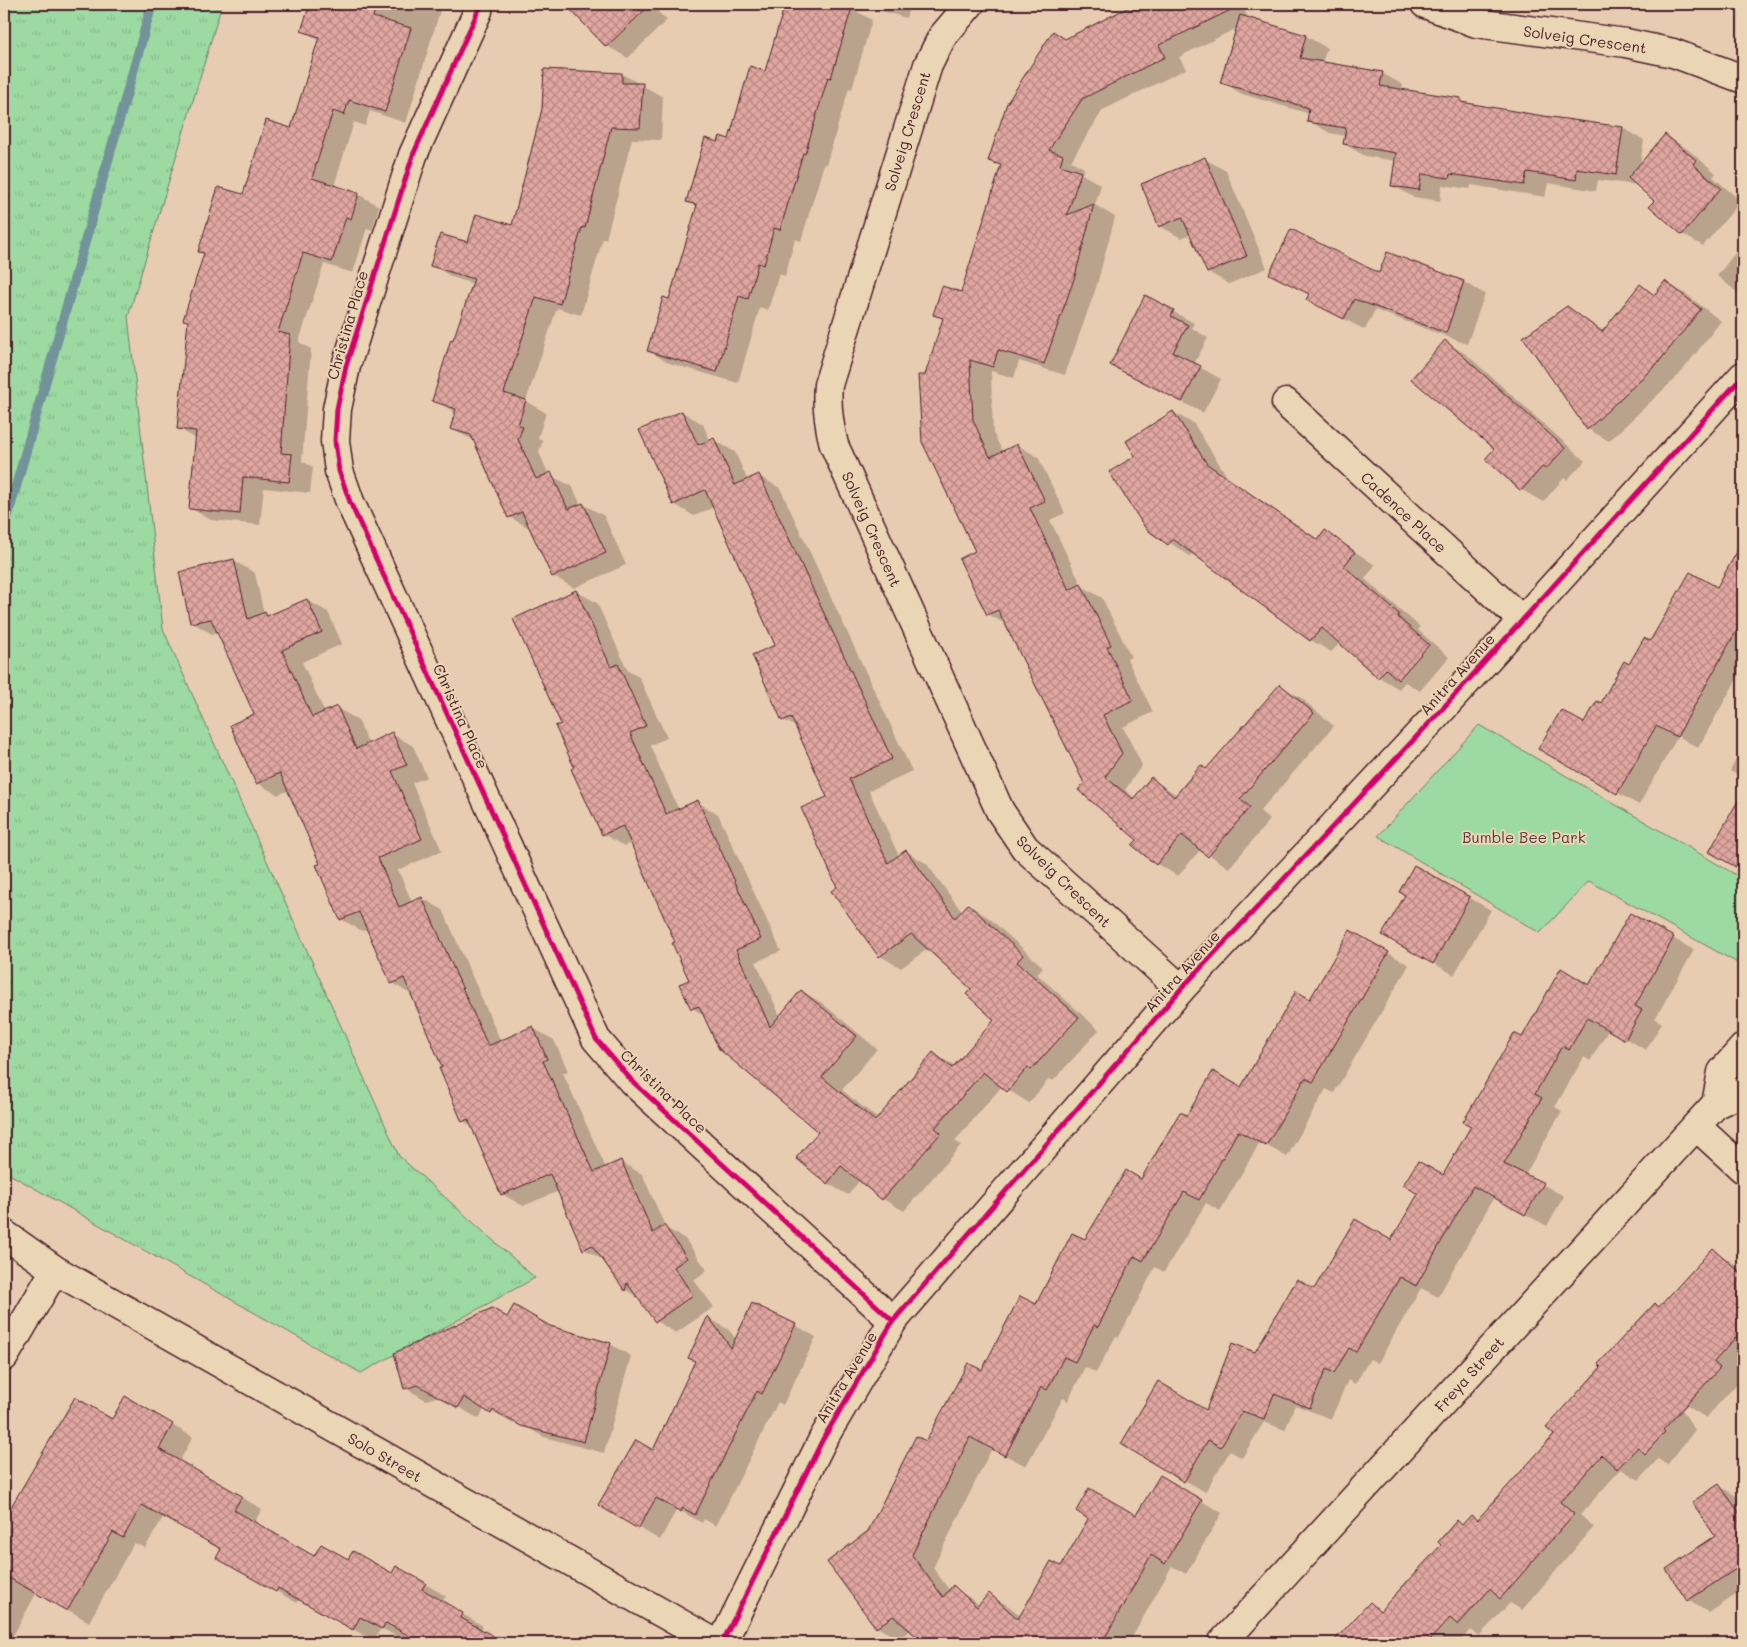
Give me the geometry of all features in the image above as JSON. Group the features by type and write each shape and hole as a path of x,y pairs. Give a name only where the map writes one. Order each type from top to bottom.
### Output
{"street":[{"name":"Solveig Crescent","path":"970,4 942,37 928,65 828,385 829,428 834,445 1000,811 1013,832 1025,848 1181,989"},
{"name":"Solveig Crescent","path":"1425,4 1476,23 1626,43 1673,53 1743,79"},
{"name":"Christina Place","path":"478,11 413,155 349,357 337,408 335,441 339,471 354,511 596,1039 632,1081 893,1321"},
{"name":"Anitra Avenue","path":"722,1643 819,1446 893,1321 1181,989 1434,718 1743,376"},
{"name":"Cadence Place","path":"1286,403 1522,620"},
{"path":"1716,1104 1722,1072 1743,1048"},
{"name":"Freya Street","path":"1222,1643 1716,1104 1743,1092"},
{"path":"1696,1126 1743,1169"},
{"name":"Solo Street","path":"4,1234 56,1270 715,1643"},
{"path":"4,1357 56,1270"}],"green space":[{"path":"4,4 222,4 128,317 163,629 399,1156 535,1278 361,1373 4,1171"},
{"name":"Bumble Bee Park","path":"1479,725 1743,879 1743,966 1589,881 1540,933 1378,836"}],"building":[{"path":"310,4 377,4 373,17 411,28 385,112 349,100 344,115 333,111 312,178 359,193 351,219 346,217 332,262 303,253 278,332 290,335 281,453 292,454 289,482 243,477 240,514 189,509 196,431 177,429 188,321 183,320 204,253 198,252 218,187 243,194 266,120 291,128 319,37 301,31"},
{"path":"565,4 651,4 606,47"},
{"path":"785,4 853,4 831,78 828,77 780,230 774,228 764,265 758,263 748,299 739,296 717,372 647,351 663,297 669,299 697,205 686,202 705,138 718,142 720,136 729,139 750,66 765,71"},
{"path":"1135,4 1243,4 1159,45 1165,57 1082,99 1049,150 1063,155 1060,165 1081,172 1067,215 1094,204 1075,276 1044,364 998,350 993,367 970,360 973,420 990,457 1017,444 1045,501 1030,508 1069,590 1081,584 1111,645 1107,647 1133,700 1103,715 1122,753 1105,777 1133,799 1151,777 1174,797 1201,765 1206,769 1280,684 1314,713 1240,799 1250,807 1208,857 1182,835 1156,865 1132,845 1137,840 1078,790 1084,783 998,610 987,615 959,559 975,551 922,442 918,375 925,375 943,318 933,315 942,286 961,292 1001,165 988,161 1007,103 1053,31 1065,39"},
{"path":"1240,15 1306,35 1300,58 1383,72 1380,86 1461,98 1461,102 1537,115 1623,127 1616,175 1577,169 1576,180 1527,172 1524,185 1450,174 1449,178 1422,174 1419,190 1391,186 1396,153 1343,144 1346,128 1307,122 1309,108 1220,83"},
{"path":"544,69 622,73 622,83 643,83 640,128 611,127 585,228 582,227 560,304 536,297 504,393 526,400 518,425 523,427 518,439 536,479 551,472 568,509 583,503 606,553 552,577 522,512 508,518 471,435 450,429 456,409 432,401 451,339 453,340 474,279 430,266 440,234 468,242 476,214 512,225 542,109"},
{"path":"1665,134 1696,160 1693,164 1721,188 1682,235 1649,206 1654,201 1628,178"},
{"path":"1205,157 1247,256 1207,273 1182,217 1159,227 1141,184"},
{"path":"1291,229 1379,273 1387,252 1464,281 1446,333 1354,299 1344,319 1306,300 1309,294 1269,274"},
{"path":"1665,281 1701,309 1658,363 1587,430 1523,337 1567,306 1602,332 1640,284 1654,295"},
{"path":"1145,295 1174,310 1171,316 1188,325 1173,352 1201,366 1182,402 1110,365"},
{"path":"1445,340 1565,448 1546,469 1542,467 1521,491 1485,459 1494,449 1411,379"},
{"path":"682,411 698,445 714,438 735,485 759,474 892,759 849,779 888,863 906,850 955,918 968,904 1023,955 1017,962 1079,1017 1031,1070 1028,1067 1007,1092 983,1072 935,1128 941,1133 882,1200 841,1166 827,1184 796,1158 818,1132 719,1049 699,1006 691,1009 679,984 689,980 672,943 675,942 623,826 602,835 571,769 574,767 555,726 561,724 513,619 576,590 611,667 618,664 646,726 630,733 666,814 698,800 761,939 736,950 770,1027 801,990 857,1036 822,1077 875,1121 933,1052 952,1068 994,1020 966,994 971,989 911,934 879,957 831,891 837,887 801,808 827,797 791,717 782,721 752,655 775,645 705,490 673,505 639,430"},
{"path":"1173,411 1207,464 1318,540 1325,530 1355,552 1344,566 1399,614 1398,617 1429,645 1398,680 1386,669 1378,678 1322,628 1310,641 1173,539 1168,545 1146,529 1109,472 1135,456 1126,441"},
{"path":"1743,541 1743,619 1677,737 1656,726 1617,794 1538,749 1561,710 1584,723 1597,701 1601,703 1624,661 1629,664 1644,638 1650,641 1690,572 1717,587"},
{"path":"234,559 248,619 265,612 267,616 307,599 322,632 282,650 312,717 337,706 356,749 392,732 407,765 392,771 422,839 378,858 399,907 422,897 488,1046 533,1026 547,1059 543,1061 594,1172 621,1160 653,1233 664,1225 687,1258 674,1267 693,1295 655,1322 627,1283 625,1291 592,1245 583,1250 550,1174 501,1195 468,1119 462,1122 439,1068 442,1067 404,978 391,984 359,912 340,920 316,865 320,864 280,773 256,784 230,725 254,714 211,619 190,623 179,572"},
{"path":"1743,792 1743,871 1709,852"},
{"path":"1414,865 1470,897 1433,964 1382,935 1405,895 1399,892"},
{"path":"1630,913 1674,937 1635,1006 1642,1010 1625,1040 1587,1018 1569,1050 1562,1046 1535,1094 1542,1098 1504,1164 1544,1183 1525,1215 1473,1186 1416,1286 1400,1277 1356,1352 1349,1348 1334,1373 1326,1369 1310,1408 1274,1394 1264,1419 1242,1411 1221,1447 1208,1440 1184,1482 1121,1444 1158,1381 1206,1410 1232,1343 1255,1352 1297,1279 1314,1289 1355,1219 1391,1240 1418,1194 1403,1185 1418,1161 1443,1175 1471,1126 1463,1122 1514,1033 1522,1037 1561,968 1589,985"},
{"path":"1350,930 1389,952 1313,1082 1305,1078 1266,1146 1238,1131 1199,1200 1184,1192 1143,1261 1134,1256 1098,1327 1094,1325 1075,1362 1064,1357 1047,1390 1041,1387 1005,1456 970,1437 912,1555 943,1597 953,1585 977,1607 989,1593 1018,1619 1051,1561 1061,1566 1088,1519 1076,1511 1089,1488 1136,1515 1160,1475 1202,1500 1165,1564 1151,1555 1102,1643 924,1643 893,1616 876,1628 827,1562 868,1531 916,1436 926,1441 968,1363 982,1370 1020,1296 1036,1304 1072,1233 1085,1239 1126,1170 1141,1179 1180,1112 1187,1115 1213,1071 1241,1087 1296,991 1310,999"},
{"path":"1713,1248 1743,1275 1743,1329 1714,1362 1720,1368 1663,1430 1665,1432 1645,1454 1638,1447 1617,1469 1602,1455 1560,1502 1574,1514 1500,1599 1490,1589 1458,1625 1450,1618 1427,1643 1332,1643 1370,1602 1380,1611 1441,1545 1438,1542 1457,1520 1462,1525 1471,1515 1477,1520 1554,1435 1546,1428 1601,1367 1598,1364 1655,1303 1659,1307"},
{"path":"752,1303 796,1324 762,1394 757,1391 695,1515 683,1508 681,1512 656,1498 638,1529 598,1505 636,1440 653,1450 695,1361 688,1358 708,1316 731,1348"},
{"path":"514,1305 550,1326 611,1343 584,1442 521,1426 493,1410 491,1414 464,1397 458,1408 418,1385 404,1389 394,1353 492,1308 507,1317"},
{"path":"125,1396 173,1424 159,1449 242,1496 234,1510 314,1556 321,1544 348,1559 353,1551 392,1573 396,1566 426,1583 422,1589 463,1613 461,1618 506,1643 422,1643 386,1623 382,1629 360,1617 353,1630 278,1588 276,1592 216,1558 221,1549 142,1505 123,1538 113,1532 67,1611 4,1575 4,1519 75,1397 112,1419"},
{"path":"1719,1484 1743,1518 1743,1579 1736,1569 1687,1601 1666,1569 1715,1536 1692,1502"}],"waterway":[{"path":"4,529 152,4"}],"cycle path":[{"path":"484,4 478,11 413,155 346,366 337,409 335,441 339,471 350,502 596,1039 632,1081 893,1321"},
{"path":"722,1643 823,1439 893,1321 1181,989 1434,718 1743,376"}]}
